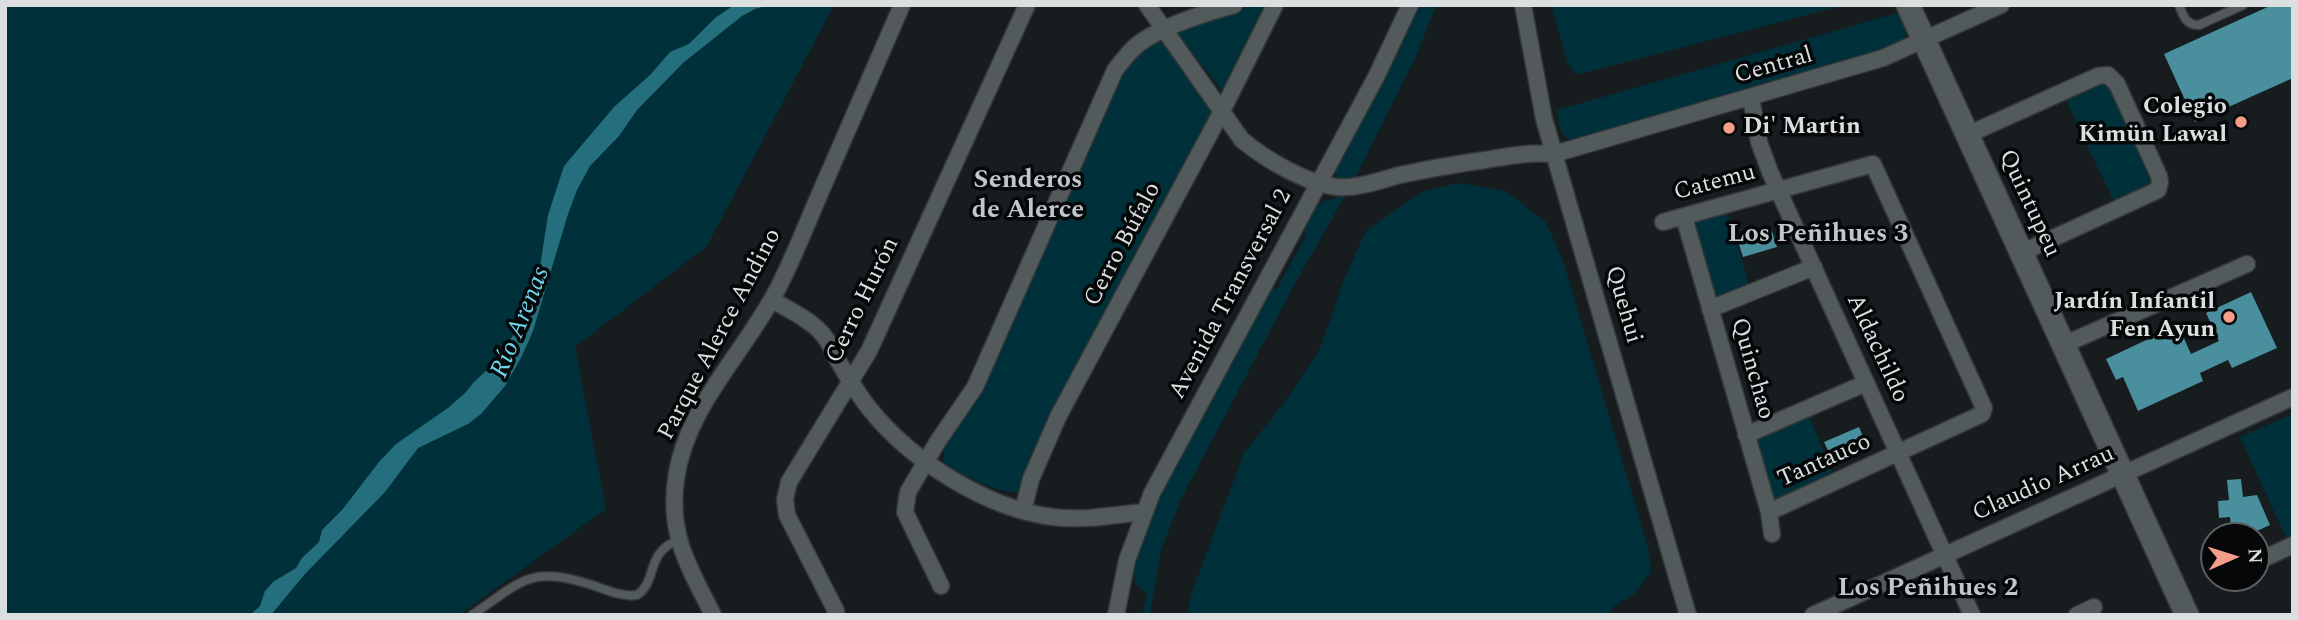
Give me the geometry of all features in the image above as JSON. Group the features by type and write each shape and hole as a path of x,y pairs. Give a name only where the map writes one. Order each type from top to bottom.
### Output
{"street":[{"name":"Parque Alerce Andino","path":"713,615 682,555 678,540 674,509 675,488 683,449 708,399 772,300 902,5"},
{"name":"Cerro Hurón","path":"836,611 787,515 785,499 789,482 876,336 1027,5"},
{"name":"Central","path":"1147,5 1242,140 1259,153 1297,173 1336,187 1349,187 1468,162 1523,155 1554,155 1883,58 2001,5"},
{"path":"941,586 905,512 908,492 975,387 1115,70 1135,47 1165,30 1234,5"},
{"name":"Cerro Búfalo","path":"1023,511 1031,479 1058,417 1222,113 1275,5"},
{"name":"Avenida Transversal 2","path":"1116,615 1128,560 1143,512 1376,77 1410,5"},
{"name":"Quehui","path":"1523,5 1544,119 1688,615"},
{"name":"Quintupeu","path":"1908,5 2186,615"},
{"path":"1968,135 2098,76 2108,75 2117,84 2159,176 2160,186 2153,193 2021,253"},
{"name":"Aldachildo","path":"1751,98 1759,142 1779,190 1972,615"},
{"name":"Catemu","path":"1663,222 1868,164 1875,167 1985,412 1899,454"},
{"name":"Quinchao","path":"1684,217 1769,512 1772,534"},
{"path":"2063,345 2247,264"},
{"path":"1710,309 1814,267"},
{"path":"772,300 807,321 825,336 851,382 884,426 926,461 974,491 1023,511 1053,517 1076,518 1143,512"},
{"path":"1746,435 1866,383"},
{"name":"Claudio Arrau","path":"1813,615 2293,397"},
{"name":"Tantauco","path":"1769,512 1899,454"},
{"path":"2270,556 2293,545"},
{"path":"2077,615 2094,607"}],"lane":[{"path":"2179,5 2185,20 2192,25 2199,25 2243,5"},
{"path":"472,615 525,579 537,576 564,577 622,595 637,595 645,588 661,550 678,540"}],"shaded area":[{"path":"5,5 834,5 707,246 575,347 606,509 459,615 5,615"},
{"path":"1250,5 1269,5 1224,93 1180,37 1179,30"},
{"path":"1419,5 1436,5 1417,54 1355,178 1337,180 1335,170 1399,51"},
{"path":"1551,5 1845,5 1576,75 1568,64"},
{"path":"1901,12 1907,26 1907,34 1897,44 1881,51 1572,141 1564,136 1560,128 1557,110"},
{"path":"1154,41 1168,45 1211,110 1212,117 1020,493 990,487 944,462 946,445 954,428 977,399 1117,75"},
{"path":"2102,81 2111,84 2154,176 2153,185 2115,204 2065,98"},
{"path":"1458,183 1506,191 1546,222 1564,264 1649,551 1651,572 1634,594 1613,607 1609,615 1187,615 1192,592 1244,453 1287,399 1320,349 1343,282 1366,231 1423,191"},
{"path":"1345,196 1293,287 1181,499 1161,550 1150,615 1129,615 1143,612 1147,593 1134,577 1140,541 1193,433 1270,289 1276,290 1306,236 1304,229 1315,208 1322,202"},
{"path":"1727,211 1750,288 1718,300 1713,297 1693,228 1697,220"},
{"path":"1808,414 1835,478 1774,505 1754,440"},
{"path":"2293,414 2293,538 2287,540 2240,437"}],"water":[{"name":"Río Arenas","path":"734,5 769,5 742,16 683,63 637,110 619,136 590,166 568,214 533,331 505,386 481,414 468,424 418,448 385,492 304,575 271,615 250,615 260,606 265,591 273,582 296,568 302,558 319,542 322,530 342,510 396,444 448,408 489,368 521,325 530,294 537,286 548,215 564,166 614,107 650,75 670,52 689,44 715,18"}],"building":[{"path":"2272,5 2293,5 2293,78 2195,122 2164,54"},
{"path":"1771,228 1777,247 1743,257 1737,238"},
{"path":"2251,292 2277,348 2232,368 2228,360 2200,373 2203,381 2138,411 2123,377 2116,380 2106,359 2178,325 2191,354 2219,341 2206,313"},
{"path":"1859,427 1867,446 1833,461 1824,442"},
{"path":"2241,479 2243,497 2257,495 2269,522 2231,522 2230,517 2219,518 2218,501 2229,500 2227,480"}],"place":[{"name":"Colegio Kimün Lawal","path":"2241,122"},
{"name":"Di' Martin","path":"1729,128"},
{"name":"Jardín Infantil Fen Ayun","path":"2229,317"}],"district":[{"name":"Senderos de Alerce","path":"1028,197"},
{"name":"Los Peñihues 3","path":"1818,236"},
{"name":"Los Peñihues 2","path":"1928,590"}]}
